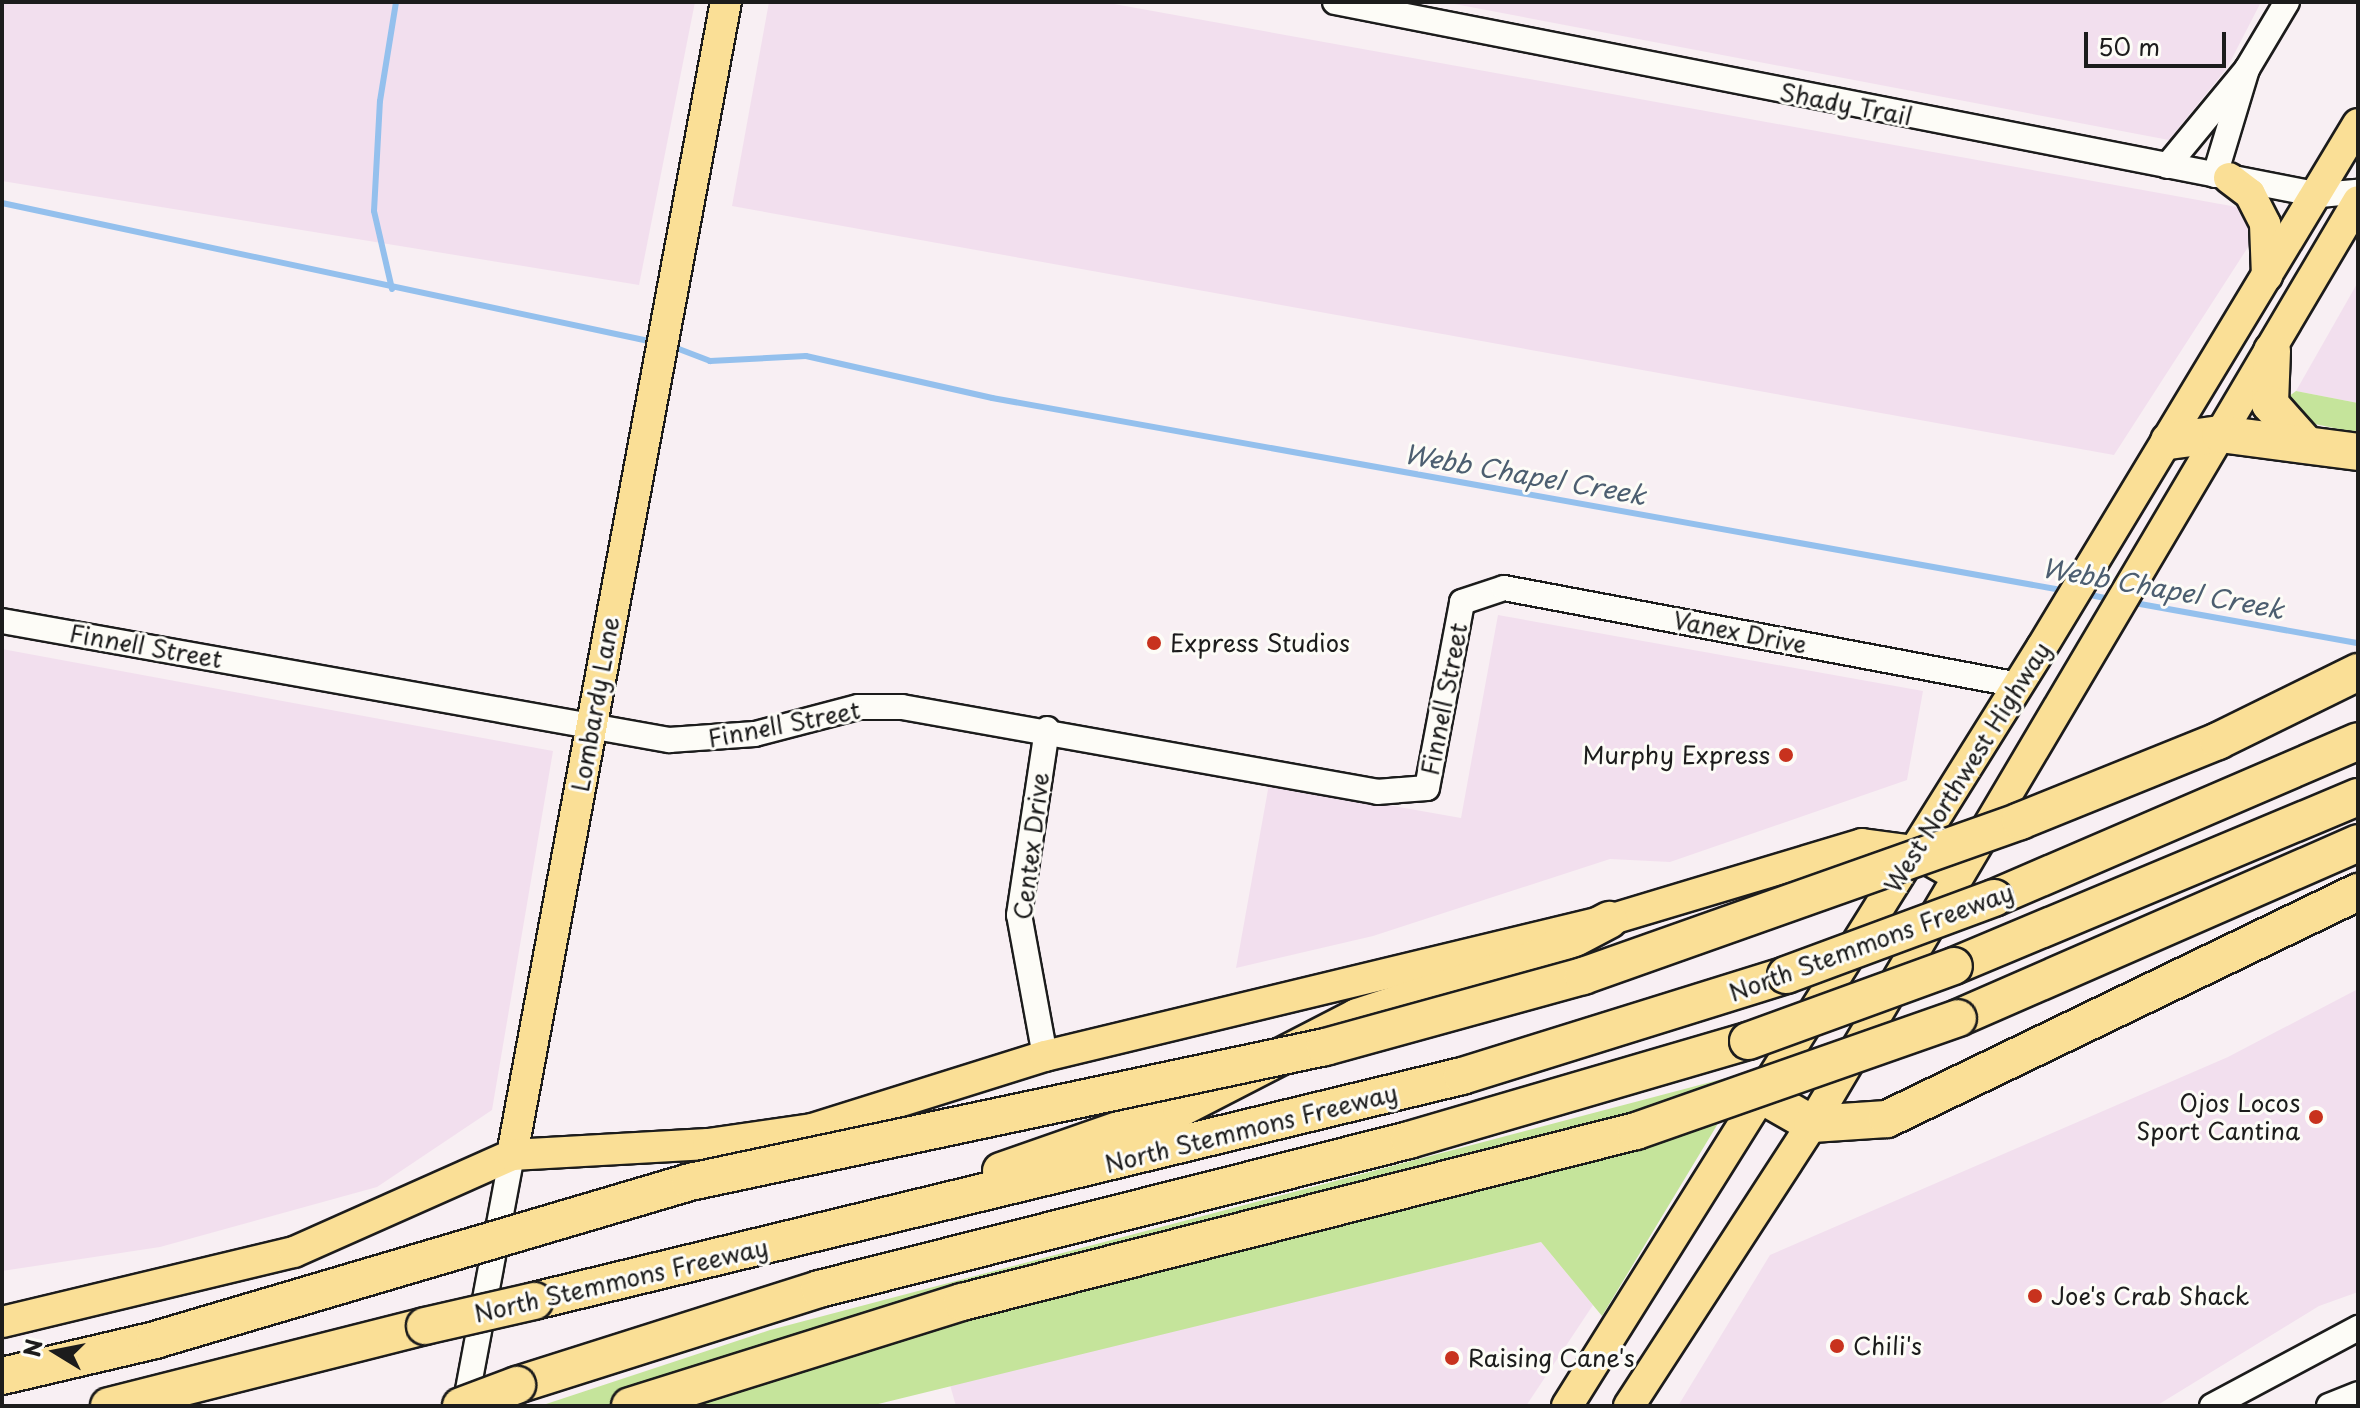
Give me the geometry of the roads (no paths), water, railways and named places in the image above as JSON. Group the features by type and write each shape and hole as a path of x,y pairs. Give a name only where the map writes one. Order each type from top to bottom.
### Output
{"highway":[{"path":"2272,351 2270,404 2303,441"},
{"path":"2169,441 2220,434 2303,441 2358,452"},
{"path":"2,1376 155,1340 690,1182 1325,1047 1583,976 2020,821 2218,741 2358,672"},
{"name":"North Stemmons Freeway","path":"109,1406 425,1326 1462,1076 1786,975 1994,898 2358,741"},
{"name":"North Stemmons Freeway","path":"463,1406 517,1385 819,1289 1409,1140 1748,1041 1954,966 2358,797"},
{"path":"630,1406 962,1302 1636,1131 1958,1018 2358,843"},
{"path":"1763,1096 1812,1124 1856,1126 1925,1104 2358,892"},
{"path":"916,1210 1032,1157 1181,1108 1415,992 1535,959 1609,920"}],"main road":[{"name":"Lombardy Lane","path":"512,1155 671,279 726,2"},
{"name":"West Northwest Highway","path":"1567,1406 2019,685 2320,195 2358,124"},
{"path":"2222,176 2250,194 2268,232 2266,282"},
{"name":"West Northwest Highway","path":"1629,1406 1812,1124 1956,875 2154,549 2358,201"},
{"name":"North Stemmons Freeway","path":"2,1322 294,1252 512,1155 579,1147 790,1133 1045,1056 1609,920 1862,844 1913,851 1956,875"},
{"path":"522,1101 554,1138 579,1147"}],"street":[{"name":"Shady Trail","path":"1335,2 2320,195 2358,192"},
{"path":"2167,166 2247,69 2287,2"},
{"path":"2222,176 2247,69"},
{"name":"Vanex Drive","path":"1462,602 1504,588 2019,685"},
{"name":"Finnell Street","path":"2,621 591,727 699,742 873,707 1047,729 1377,792 1427,788 1462,602"},
{"name":"Centex Drive","path":"1045,1056 1019,915 1047,729"},
{"name":"Lombardy Lane","path":"463,1406 512,1155"},
{"path":"2212,1406 2358,1328"},
{"path":"2329,1406 2358,1394"}],"waterway":[{"path":"392,289 374,211 380,101 396,2"},
{"path":"2,203 653,342"},
{"name":"Webb Chapel Creek","path":"671,346 710,361 806,356 992,398 2067,591"},
{"name":"Webb Chapel Creek","path":"2086,594 2110,599"},
{"name":"Webb Chapel Creek","path":"2129,602 2358,643"}],"place":[{"name":"Express Studios","path":"1154,643"},
{"name":"Murphy Express","path":"1786,755"},
{"name":"Ojos Locos Sport Cantina","path":"2316,1117"},
{"name":"Joe's Crab Shack","path":"2035,1296"},
{"name":"Chili's","path":"1837,1346"},
{"name":"Raising Cane's","path":"1452,1358"}]}
